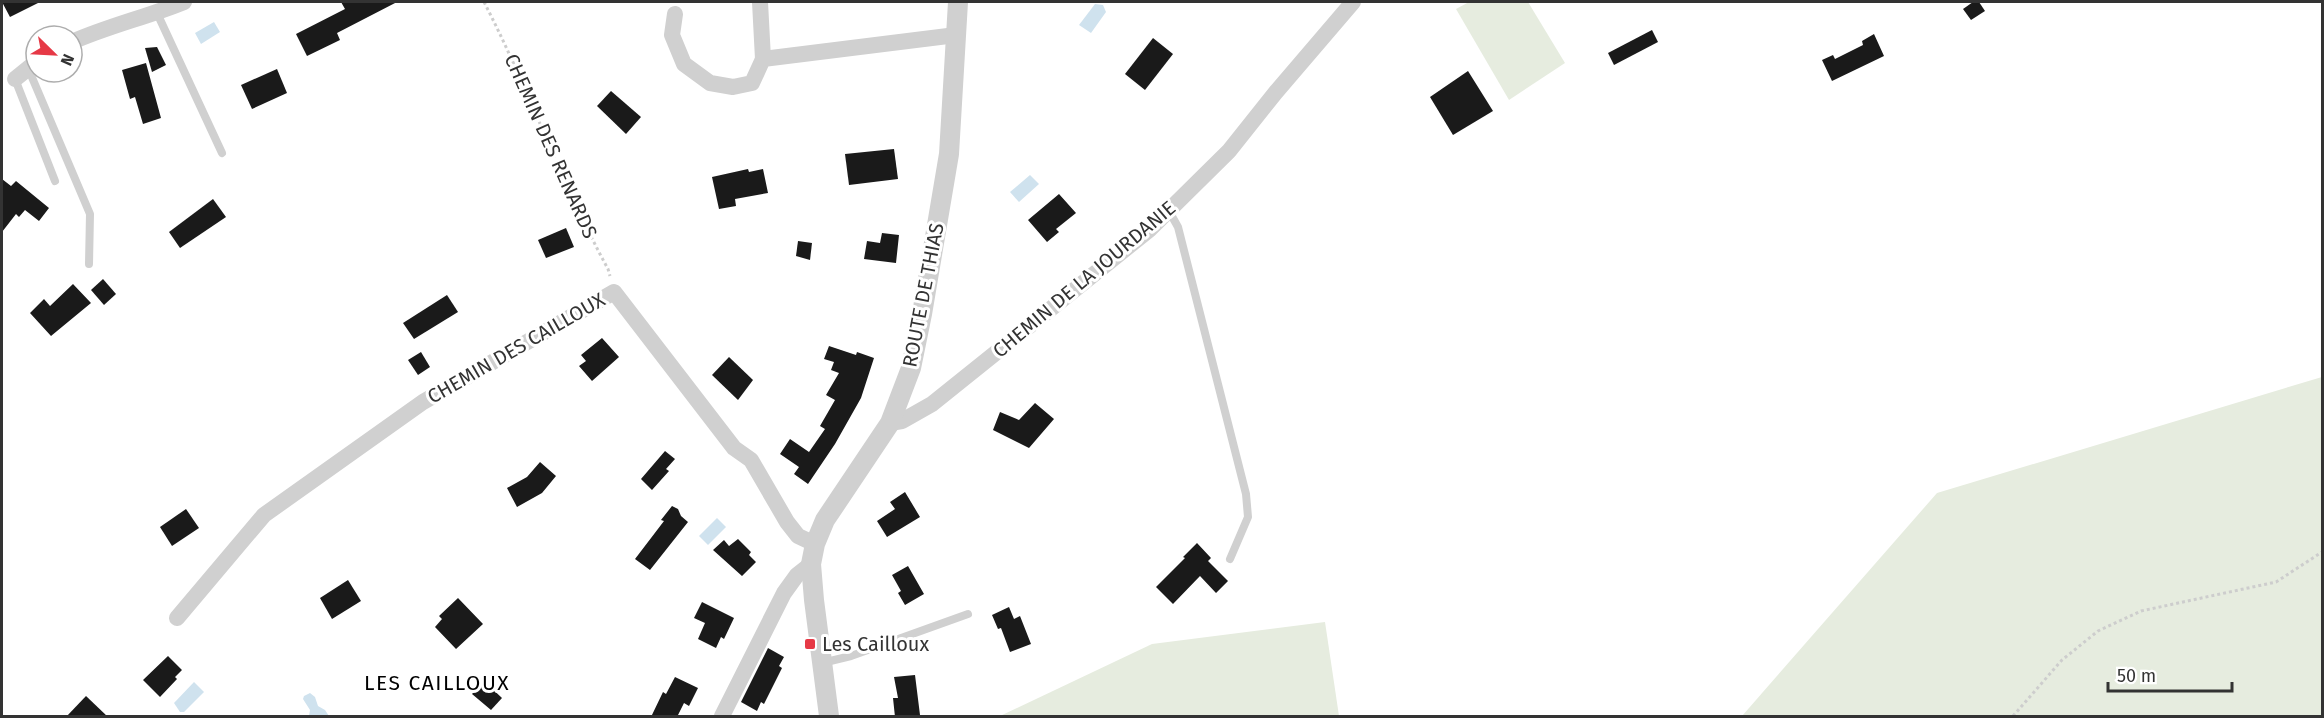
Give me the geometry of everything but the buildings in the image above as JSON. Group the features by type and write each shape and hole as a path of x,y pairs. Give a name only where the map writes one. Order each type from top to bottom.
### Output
{"street":[{"path":"84,36 100,29 157,13 184,2"},
{"path":"675,14 672,35 684,64 710,83 733,87 752,83 763,59 760,2"},
{"name":"ROUTE DE THIAS","path":"829,717 811,564 814,544 825,520 890,423 911,369 950,154 958,2"},
{"name":"CHEMIN DE LA JOURDANIE","path":"890,423 902,421 932,404 1149,230 1229,152 1276,92 1353,2"},
{"path":"763,59 956,35"},
{"path":"15,79 24,72"},
{"name":"CHEMIN DES CAILLOUX","path":"177,618 264,515 423,402 614,292 734,448 751,460 787,522 798,536 814,544"},
{"path":"722,717 784,593 797,575 811,564"}],"lane":[{"path":"157,13 222,153"},
{"path":"15,79 55,181"},
{"path":"39,84 90,214 89,264"},
{"path":"1168,211 1178,227 1246,494 1248,517 1230,559"},
{"path":"822,663 850,656 968,614"}],"path":[{"name":"CHEMIN DES RENARDS","path":"484,2 507,46 586,229 608,269 614,292"},
{"path":"2013,717 2062,660 2098,631 2141,611 2276,582 2322,552"}],"shaded area":[{"path":"1469,2 1528,2 1565,63 1509,100 1456,9"},
{"path":"2322,377 2322,716 1742,716 1937,493"},
{"path":"1325,622 1339,716 1000,716 1152,644"}],"water":[{"path":"1095,4 1103,5 1106,12 1091,33 1079,25"},
{"path":"214,22 220,32 201,44 195,33"},
{"path":"1030,175 1039,184 1019,202 1010,192"},
{"path":"717,518 726,527 708,545 699,536"},
{"path":"194,682 204,692 184,712 180,712 174,703"},
{"path":"310,693 315,697 318,706 329,716 309,716 310,710 303,699"}],"place":[{"name":"Les Cailloux","path":"810,644"}],"district":[{"name":"LES CAILLOUX","path":"437,683"}]}
